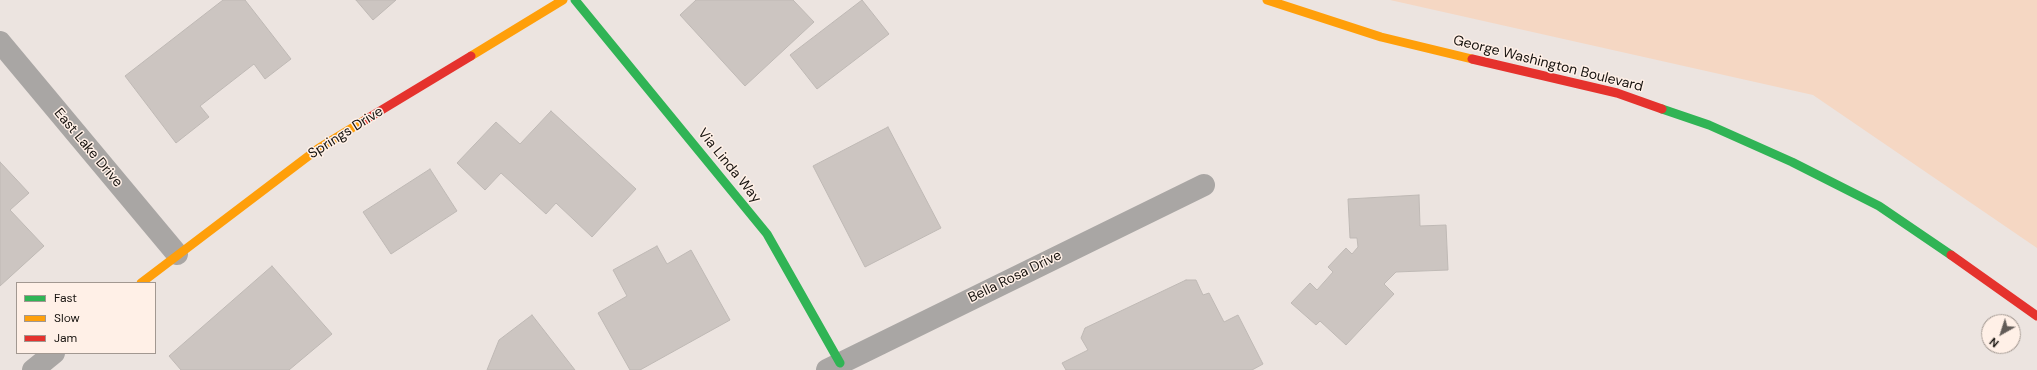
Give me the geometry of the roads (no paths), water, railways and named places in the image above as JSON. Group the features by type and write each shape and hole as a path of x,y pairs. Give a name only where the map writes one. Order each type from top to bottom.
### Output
{"street":[{"name":"Springs Drive","path":"142,282 177,254 320,148 563,0"},
{"name":"Via Linda Way","path":"575,0 767,234 834,366"},
{"name":"George Washington Boulevard","path":"1267,0 1381,37 1616,93 1709,125 1792,162 1879,206 1984,277 2037,316"},
{"name":"East Lake Drive","path":"0,42 177,254"},
{"name":"Bella Rosa Drive","path":"834,366 1204,185"},
{"path":"33,370 53,354"}]}
